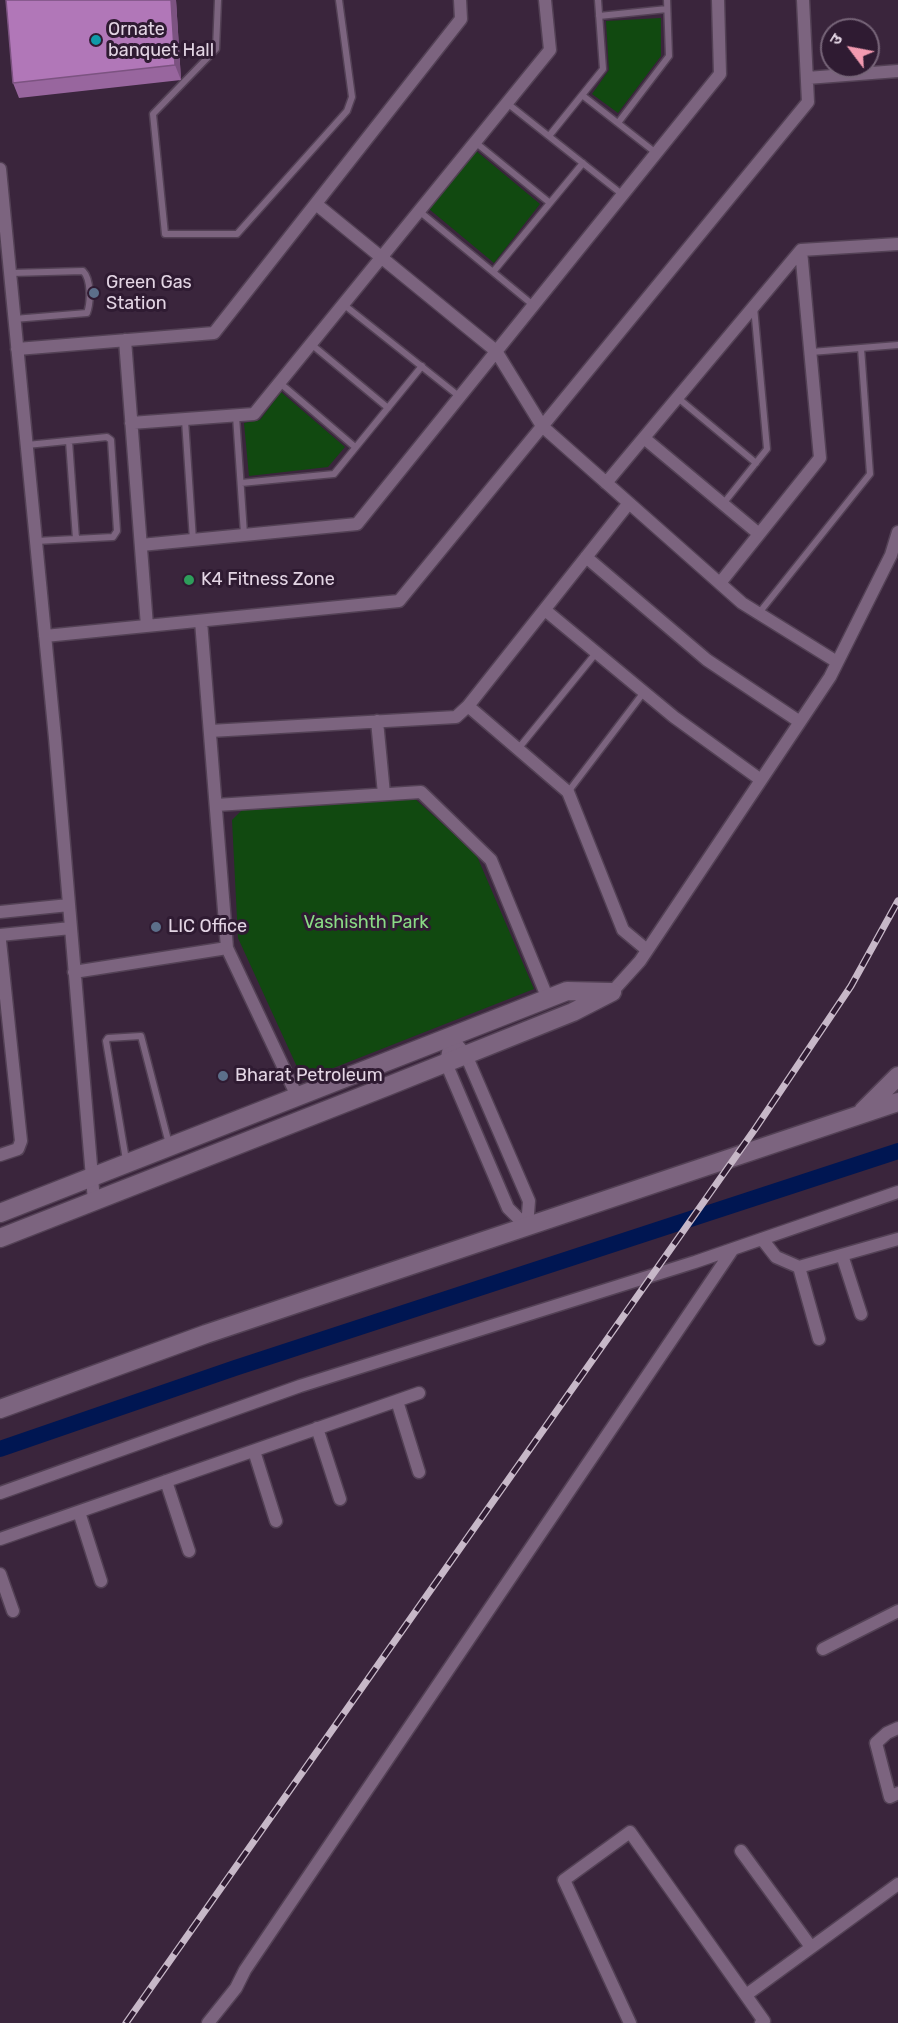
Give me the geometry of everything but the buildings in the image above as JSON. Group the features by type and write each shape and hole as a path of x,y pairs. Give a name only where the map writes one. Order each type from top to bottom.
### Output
{"street":[{"path":"17,349 214,333 461,19 460,0"},
{"path":"131,423 254,414 550,50 545,0"},
{"path":"141,545 357,524 720,75 718,0"},
{"path":"45,636 399,601 808,102 803,0"},
{"path":"807,78 898,71"},
{"path":"0,169 45,636 94,1201"},
{"path":"316,204 496,351 542,426 742,603 837,662"},
{"path":"606,483 801,250 898,244"},
{"path":"720,583 820,458 801,250"},
{"path":"125,340 147,626"},
{"path":"644,438 759,534"},
{"path":"210,731 456,717 468,706 629,503"},
{"path":"0,1238 573,1012 612,992 647,950 830,677 891,555 898,532"},
{"path":"586,557 707,660 800,722"},
{"path":"544,609 674,717 761,780"},
{"path":"201,621 227,948 297,1096"},
{"path":"468,706 568,792 622,930 647,950"},
{"path":"377,722 384,794"},
{"path":"216,805 421,792 491,860 548,999"},
{"path":"0,912 69,905"},
{"path":"0,935 71,928"},
{"path":"0,941 2,987 21,1141 18,1149 0,1155"},
{"path":"74,972 227,948"},
{"path":"0,1213 567,991 612,992"},
{"path":"451,1037 466,1055 529,1201 527,1227"},
{"path":"451,1037 446,1063 508,1208 527,1227"},
{"path":"860,1115 898,1076"},
{"path":"0,1409 206,1334 898,1102"},
{"path":"0,1493 300,1386 733,1249 898,1192"},
{"path":"762,1239 776,1257 799,1268 898,1239"},
{"path":"208,2023 236,1988 252,1960 733,1249"},
{"path":"842,1256 861,1314"},
{"path":"799,1268 819,1339"},
{"path":"0,1539 419,1393"},
{"path":"397,1401 419,1472"},
{"path":"317,1428 340,1499"},
{"path":"254,1451 276,1521"},
{"path":"166,1481 189,1551"},
{"path":"79,1512 101,1581"},
{"path":"0,1574 13,1611"},
{"path":"823,1649 898,1611"},
{"path":"898,1728 887,1733 876,1743 890,1797 898,1793"},
{"path":"630,2023 564,1880 630,1832 764,2021 761,2023"},
{"path":"741,1851 812,1947"},
{"path":"746,1995 898,1884"}],"lane":[{"path":"218,0 216,49 153,114 165,234 237,234 347,111 352,97 339,0"},
{"path":"549,136 603,69 598,0"},
{"path":"618,123 669,56 667,0"},
{"path":"599,16 667,9"},
{"path":"582,95 656,153"},
{"path":"507,103 623,195"},
{"path":"475,142 550,203"},
{"path":"493,272 583,163"},
{"path":"419,211 533,305"},
{"path":"10,273 83,271 87,275 90,305 87,313 14,319"},
{"path":"343,304 460,397"},
{"path":"723,504 767,448 754,307"},
{"path":"311,344 388,408"},
{"path":"810,352 898,345"},
{"path":"759,613 870,474 861,348"},
{"path":"241,483 334,474 422,366"},
{"path":"280,383 356,447"},
{"path":"678,398 756,463"},
{"path":"236,416 244,535"},
{"path":"185,419 194,540"},
{"path":"26,445 107,437 111,440 117,531 112,537 36,541"},
{"path":"69,441 76,540"},
{"path":"518,749 596,652"},
{"path":"568,792 644,693"},
{"path":"127,1163 106,1041 108,1038 141,1036 169,1147"}],"green space":[{"path":"661,18 661,56 618,113 592,94 609,70 606,21"},
{"path":"475,150 540,204 494,263 429,209"},
{"path":"281,392 345,447 328,467 249,476 244,423 260,420"},
{"name":"Vashishth Park","path":"413,797 476,854 534,989 303,1080 238,938 232,820 244,808"}],"waterway":[{"path":"0,1449 235,1368 898,1151"}],"railway":[{"path":"126,2023 755,1129 851,986 898,901"}],"place":[{"name":"Ornate banquet Hall","path":"96,40"},
{"name":"Green Gas Station","path":"94,293"},
{"name":"K4 Fitness Zone","path":"189,580"},
{"name":"LIC Office","path":"156,927"},
{"name":"Bharat Petroleum","path":"223,1076"}]}
